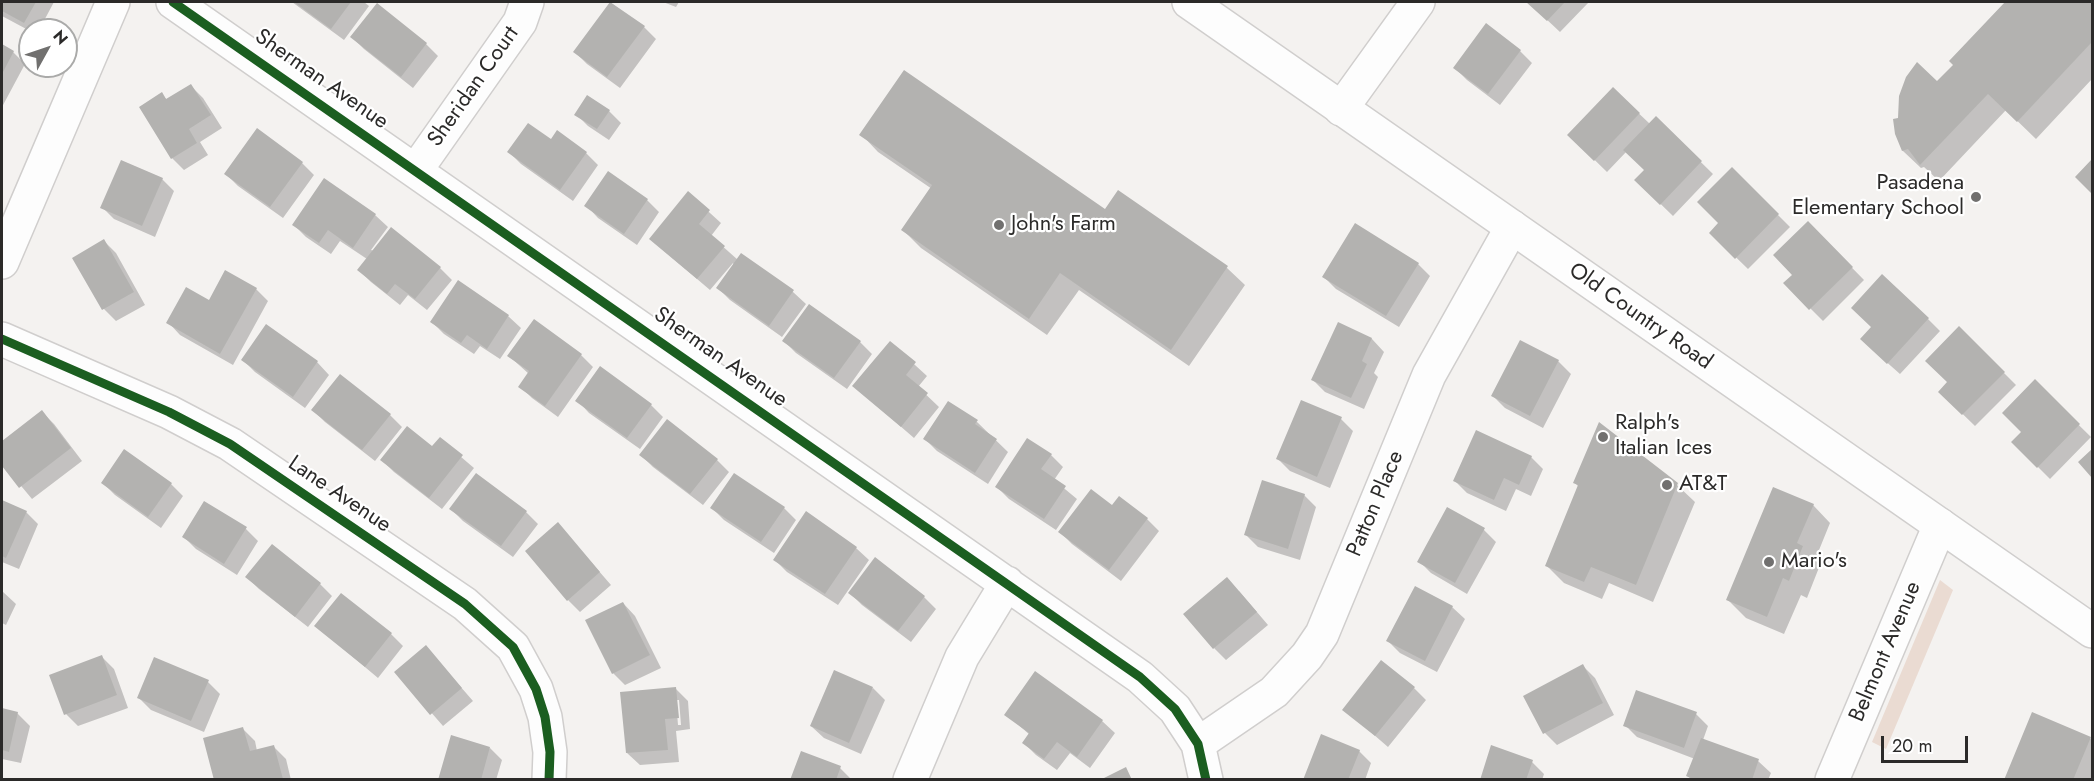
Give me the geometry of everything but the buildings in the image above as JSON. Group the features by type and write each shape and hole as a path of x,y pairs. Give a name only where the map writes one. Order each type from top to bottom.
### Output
{"street":[{"path":"2,262 113,2"},
{"name":"Sherman Avenue","path":"173,2 1140,677 1175,709 1198,744 1206,780"},
{"name":"Sheridan Court","path":"416,170 520,22 527,2"},
{"name":"Old Country Road","path":"1189,2 2092,631"},
{"path":"1341,109 1418,2"},
{"name":"Patton Place","path":"1198,744 1274,692 1307,656 1322,634 1429,375 1512,227"},
{"name":"Lane Avenue","path":"2,339 169,412 230,444 465,604 513,647 536,689 545,717 550,752 549,780"},
{"name":"Belmont Avenue","path":"1832,780 1940,525"},
{"path":"910,780 962,657 1007,583"}],"shaded area":[{"path":"1940,580 1953,590 1886,749 1872,742"}],"cycle path":[{"path":"173,2 1140,677 1175,709 1198,744 1206,780"},
{"path":"2,339 169,412 230,444 465,604 513,647 536,689 545,717 550,752 549,780"}],"place":[{"name":"Pasadena Elementary School","path":"1976,197"},
{"name":"John's Farm","path":"999,225"},
{"name":"Ralph's Italian Ices","path":"1603,437"},
{"name":"AT&T","path":"1667,485"},
{"name":"Mario's","path":"1769,562"}]}
